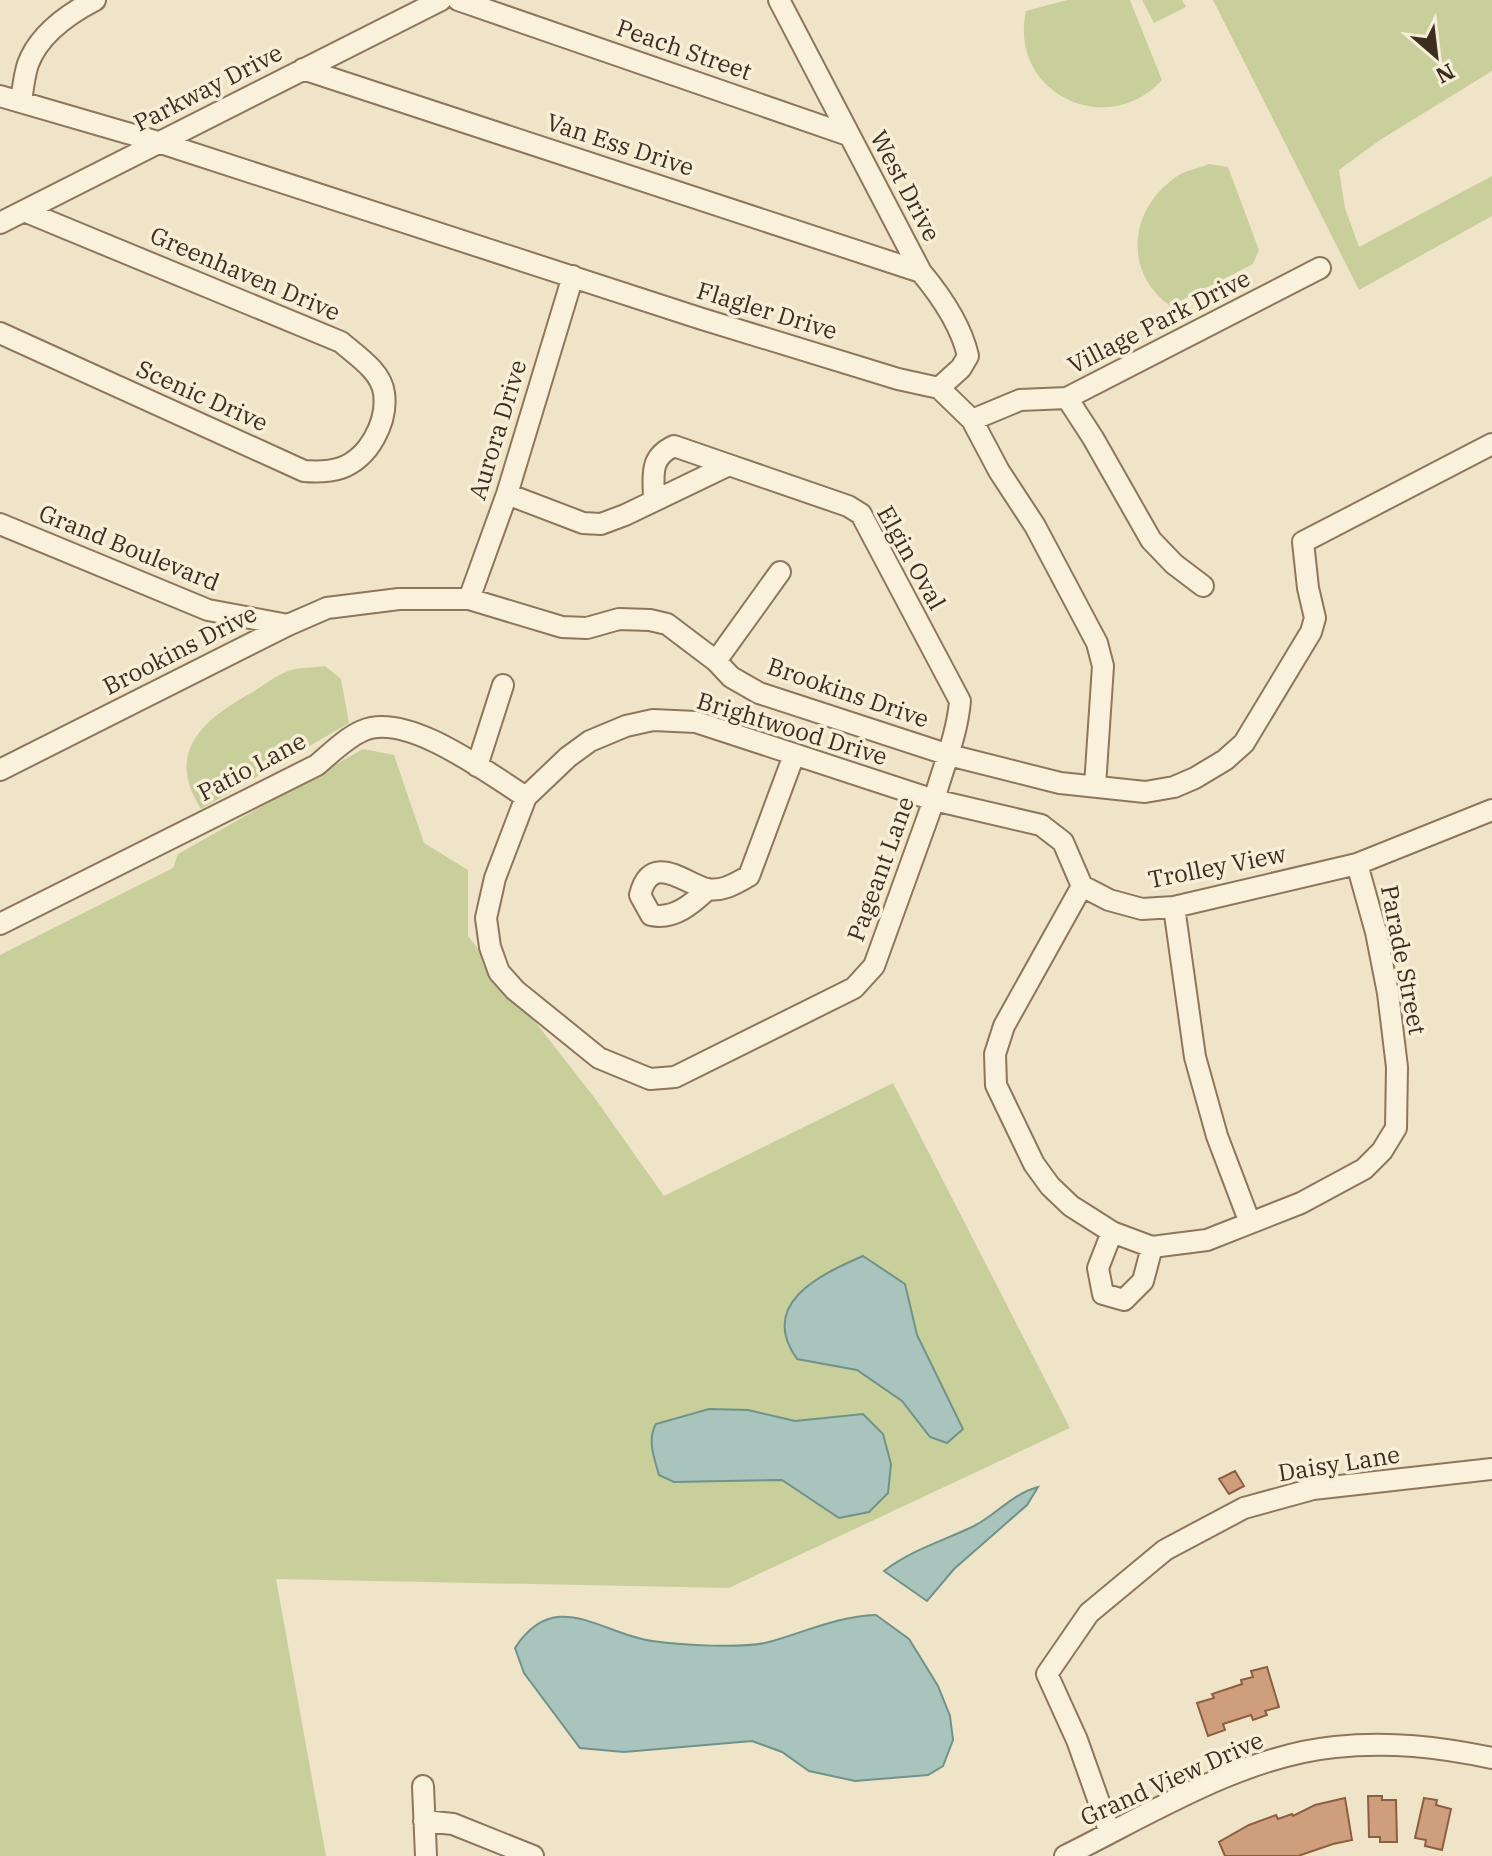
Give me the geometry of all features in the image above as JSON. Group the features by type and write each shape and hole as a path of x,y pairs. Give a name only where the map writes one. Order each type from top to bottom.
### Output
{"street":[{"path":"21,101 28,64 35,51 56,25 95,0"},
{"name":"Parkway Drive","path":"0,223 441,0"},
{"name":"Peach Street","path":"458,0 848,135"},
{"name":"West Drive","path":"779,0 921,272 941,296 965,342 968,356 961,368 939,388"},
{"name":"Van Ess Drive","path":"303,69 921,272"},
{"name":"Flagler Drive","path":"0,96 158,142 898,379 939,388"},
{"name":"Greenhaven Drive","path":"24,211 341,342 373,369 384,391 383,416 376,437"},
{"name":"Village Park Drive","path":"972,420 1020,400 1067,398 1320,268"},
{"name":"Aurora Drive","path":"469,599 507,494 573,276"},
{"name":"Scenic Drive","path":"0,333 304,471 323,472 342,468 362,455 376,437"},
{"path":"939,388 972,420 999,471 1035,526 1097,643 1103,666 1095,786"},
{"path":"1067,398 1151,540 1174,564 1203,586"},
{"name":"Brookins Drive","path":"0,770 327,608 399,599 469,599 562,627 587,628 619,619 667,624 716,661 731,677 759,693 949,755 1060,783 1145,792 1174,787 1225,760 1244,743 1311,632 1315,618 1303,542 1492,444"},
{"name":"Elgin Oval","path":"654,501 654,464 662,451 674,446 848,506 861,514 960,701 949,755"},
{"path":"507,494 583,523 601,524 729,465"},
{"name":"Grand Boulevard","path":"0,525 208,610 288,625"},
{"path":"716,661 780,572"},
{"path":"477,766 503,685"},
{"name":"Brightwood Drive","path":"675,1077 650,1079 599,1058 515,990 499,972 490,947 486,918 495,878 526,797 568,757 590,741 626,726 653,720 696,722 934,800"},
{"name":"Patio Lane","path":"0,924 317,765 364,729 392,727 417,733 526,797"},
{"path":"708,889 727,888 749,876 794,755"},
{"name":"Pageant Lane","path":"675,1077 854,988 874,966 949,755"},
{"path":"934,800 1041,825 1063,842 1082,886 1004,1026 995,1054 996,1085 1034,1164 1050,1186 1071,1206 1112,1232 1152,1247 1143,1281 1124,1300 1103,1294 1098,1268 1112,1232"},
{"name":"Trolley View","path":"1082,886 1109,900 1142,909 1174,907 1357,864 1492,810"},
{"name":"Parade Street","path":"1152,1247 1207,1240 1301,1203 1364,1169 1382,1151 1396,1128 1397,1067 1388,993 1376,932 1357,864"},
{"path":"1174,907 1195,1057 1217,1136 1250,1223"},
{"name":"Daisy Lane","path":"1110,1833 1077,1740 1047,1674 1089,1613 1165,1550 1244,1508 1313,1489 1492,1469"},
{"name":"Grand View Drive","path":"1065,1856 1231,1775 1306,1751 1406,1744 1492,1758"},
{"path":"423,1786 426,1856"},
{"path":"424,1821 453,1824 507,1843 533,1856"}],"green space":[{"path":"1067,0 1130,0 1162,80 1139,98 1115,106 1090,106 1066,99 1046,85 1032,65 1024,40 1026,11"},
{"path":"1142,0 1182,0 1186,7 1154,23"},
{"path":"1213,0 1492,0 1492,71 1380,140 1339,170 1345,208 1359,247 1492,176 1492,216 1359,290"},
{"path":"1209,164 1228,167 1259,250 1253,264 1170,306 1155,292 1144,275 1138,239 1142,221 1162,188 1182,173"},
{"path":"325,666 341,679 349,723 201,809 191,789 187,771 188,755 204,727 233,703 283,673"},
{"path":"363,749 394,755 424,843 468,870 468,936 594,1097 664,1196 893,1083 1070,1428 729,1588 276,1579 326,1856 0,1856 0,955 173,868 178,854"}],"water":[{"path":"863,1256 905,1284 917,1335 963,1429 947,1443 930,1437 902,1401 857,1370 797,1359 787,1340 785,1322 789,1307 799,1294 812,1282"},
{"path":"709,1409 748,1410 795,1421 863,1414 883,1434 891,1464 888,1493 869,1512 839,1518 782,1480 674,1482 659,1475 652,1442 656,1424"},
{"path":"1038,1487 1027,1505 954,1569 927,1601 884,1571 916,1551 974,1526 1020,1494"},
{"path":"876,1615 909,1639 938,1686 950,1716 953,1740 943,1766 928,1775 855,1781 809,1771 782,1752 752,1741 624,1752 580,1748 524,1673 515,1648 530,1630 546,1620 562,1617 579,1619 652,1641 728,1646 769,1642 835,1621"}],"building":[{"path":"1235,1471 1244,1486 1229,1494 1219,1479"},
{"path":"1267,1667 1279,1707 1265,1711 1267,1715 1253,1720 1251,1715 1223,1724 1225,1730 1208,1736 1197,1703 1214,1698 1212,1694 1242,1684 1241,1680 1253,1677 1251,1671"},
{"path":"1368,1796 1396,1800 1397,1842 1380,1842 1380,1837 1369,1837"},
{"path":"1345,1798 1352,1840 1298,1856 1225,1856 1219,1842 1249,1825 1276,1815 1278,1819 1293,1816 1315,1805"},
{"path":"1424,1798 1437,1800 1436,1805 1451,1809 1442,1850 1425,1846 1426,1840 1415,1838"}]}
